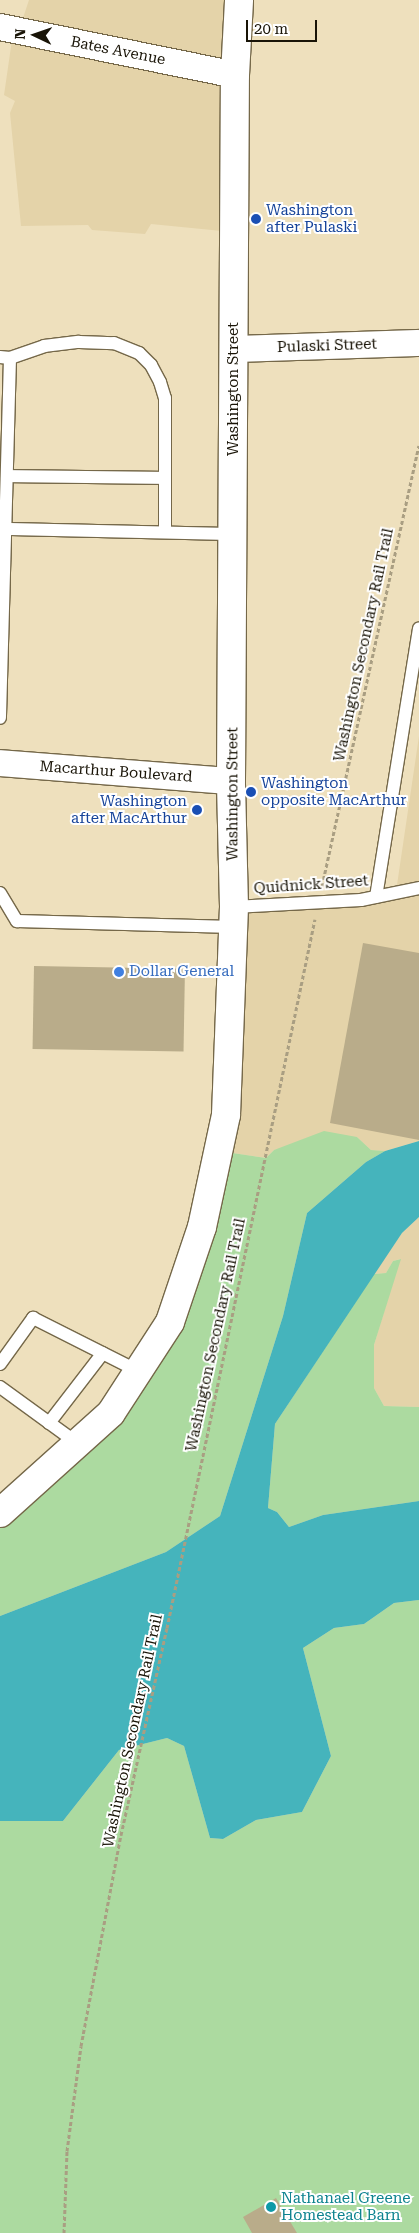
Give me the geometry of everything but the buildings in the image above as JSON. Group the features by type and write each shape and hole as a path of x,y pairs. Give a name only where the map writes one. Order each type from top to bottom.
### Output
{"main road":[{"name":"Washington Street","path":"0,1514 111,1413 170,1322 202,1227 226,1116 234,917 231,781 234,534 235,75 239,0"}],"street":[{"name":"Bates Avenue","path":"0,27 235,75"},
{"name":"Pulaski Street","path":"234,349 419,343"},
{"name":"Macarthur Boulevard","path":"0,763 231,781"}],"lane":[{"path":"0,718 2,576 7,476 5,358 44,346 79,342 114,344 139,353 156,373 165,398 165,532"},
{"path":"7,476 165,478"},
{"path":"4,523 234,534"},
{"path":"376,897 419,628"},
{"name":"Quidnick Street","path":"0,893 17,922 234,917 319,901 376,897 419,888"},
{"path":"0,1364 33,1318 138,1371"},
{"path":"50,1423 103,1353"},
{"path":"0,1387 78,1444"}],"path":[{"name":"Washington Secondary Rail Trail","path":"64,2233 67,2151 81,2046 124,1818 167,1628 319,901 419,446"}],"shaded area":[{"path":"29,0 236,0 232,232 151,224 145,234 92,230 88,225 21,226 10,113 15,101 4,95 13,33 20,27"},
{"path":"419,736 419,1141 385,1151 371,1150 357,1137 274,1150 266,1158 219,1151 235,907 393,892 397,885"},
{"path":"419,1217 419,1407 384,1406 374,1388 374,1345 400,1259 393,1261 386,1273 374,1274 402,1233"}],"green space":[{"path":"324,1131 357,1137 371,1150 385,1151 366,1162 307,1213 283,1316 220,1516 166,1552 0,1616 0,1512 138,1371 219,1151 266,1158 274,1150"},
{"path":"401,1259 374,1345 374,1388 384,1406 419,1407 419,1501 323,1515 289,1527 277,1512 268,1508 275,1424 374,1274 386,1273 393,1261"},
{"path":"419,1600 419,2233 0,2233 0,1821 63,1821 119,1750 167,1738 184,1746 210,1838 223,1839 256,1820 302,1812 331,1756 303,1648 334,1628 364,1624 394,1603"}],"water":[{"path":"419,1141 419,1217 402,1233 275,1424 268,1508 277,1512 289,1527 323,1515 419,1501 419,1600 394,1603 364,1624 334,1628 303,1648 331,1756 302,1812 256,1820 223,1839 210,1838 184,1746 167,1738 119,1750 63,1821 0,1821 0,1616 166,1552 220,1516 283,1316 307,1213 366,1162 385,1151"}],"place":[{"name":"Washington after Pulaski","path":"256,219"},
{"name":"Washington opposite MacArthur","path":"251,792"},
{"name":"Washington after MacArthur","path":"197,810"},
{"name":"Dollar General","path":"119,972"},
{"name":"Nathanael Greene Homestead Barn","path":"271,2207"}]}
